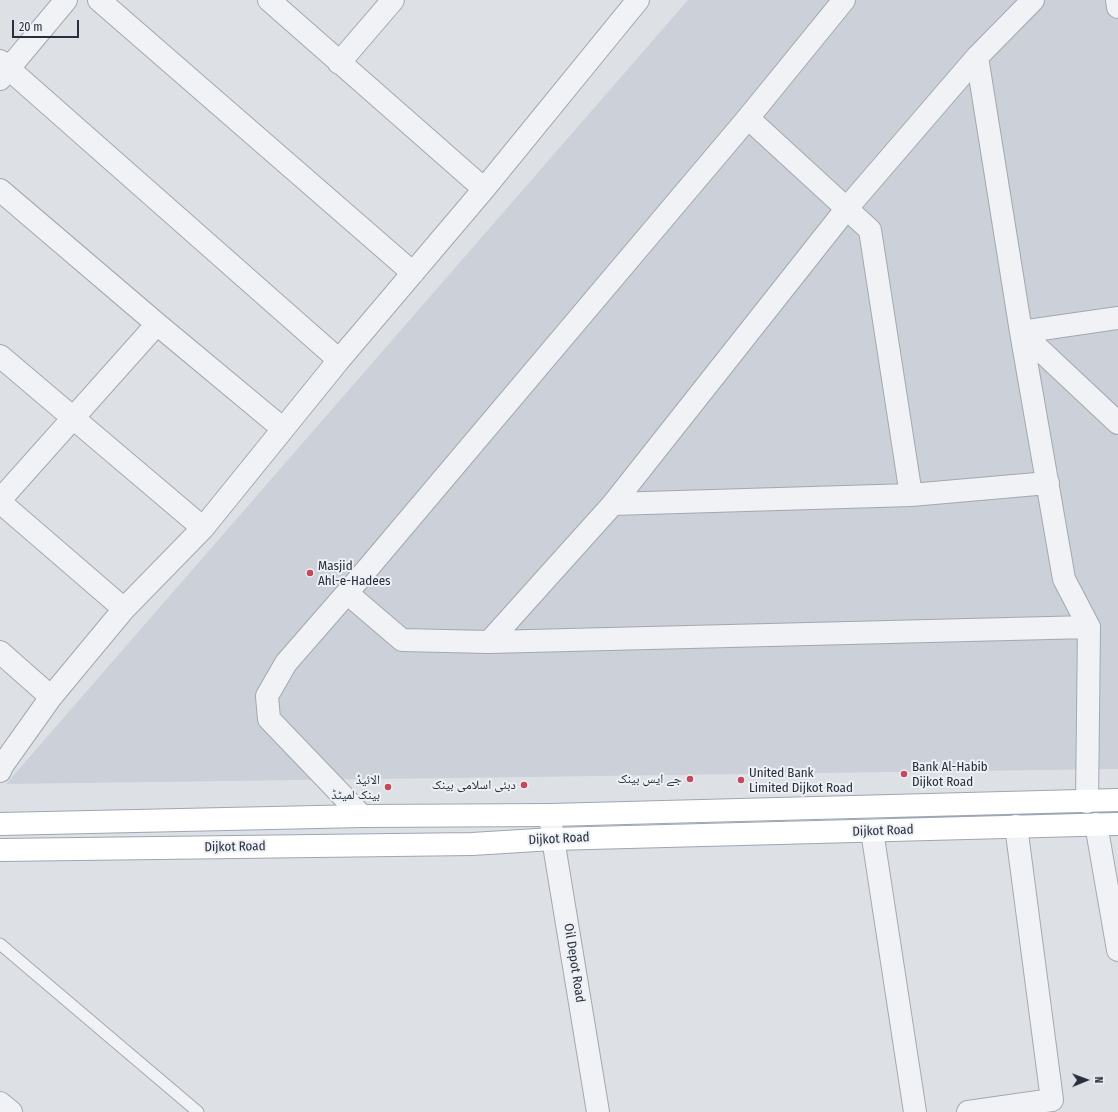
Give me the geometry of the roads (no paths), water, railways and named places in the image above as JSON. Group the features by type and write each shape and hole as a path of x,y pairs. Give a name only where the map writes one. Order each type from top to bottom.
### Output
{"main road":[{"name":"Dijkot Road","path":"0,824 362,816 550,815 1118,800"},
{"name":"Dijkot Road","path":"0,850 472,844 553,838 1118,824"}],"street":[{"path":"66,0 3,69 338,360"},
{"path":"99,0 413,273"},
{"path":"269,0 484,189"},
{"path":"339,63 393,0"},
{"path":"1,767 52,697 124,609 203,528 338,360 484,189 638,0"},
{"path":"362,816 269,719 267,696 286,663 347,593 748,118 844,0"},
{"path":"489,642 613,504 847,208 977,57 1033,0"},
{"path":"1117,0 1118,7"},
{"path":"977,57 1021,332 1064,579 1089,627 1087,802"},
{"path":"748,118 870,230 911,496"},
{"path":"0,190 282,428"},
{"path":"1021,332 1118,318"},
{"path":"124,609 0,501 157,324"},
{"path":"1021,332 1114,415"},
{"path":"0,356 203,528"},
{"path":"613,504 911,496 1048,483"},
{"path":"347,593 402,640 489,642 1089,627"},
{"path":"0,652 52,697"},
{"name":"Oil Depot Road","path":"550,815 598,1112"},
{"path":"1096,824 1118,950"},
{"path":"968,1112 1052,1100 1016,826"},
{"path":"872,831 915,1112"},
{"path":"0,1103 11,1112"}],"lane":[{"path":"0,944 198,1112"}],"place":[{"name":"Masjid Ahl-e-Hadees","path":"310,573"},
{"name":"Bank Al-Habib Dijkot Road","path":"904,774"},
{"name":"جے ایس بینک","path":"690,779"},
{"name":"United Bank Limited Dijkot Road","path":"741,780"},
{"name":"دبئی اسلامی بینک","path":"524,785"},
{"name":"الائیڈ بینک لمیٹڈ","path":"388,787"}]}
